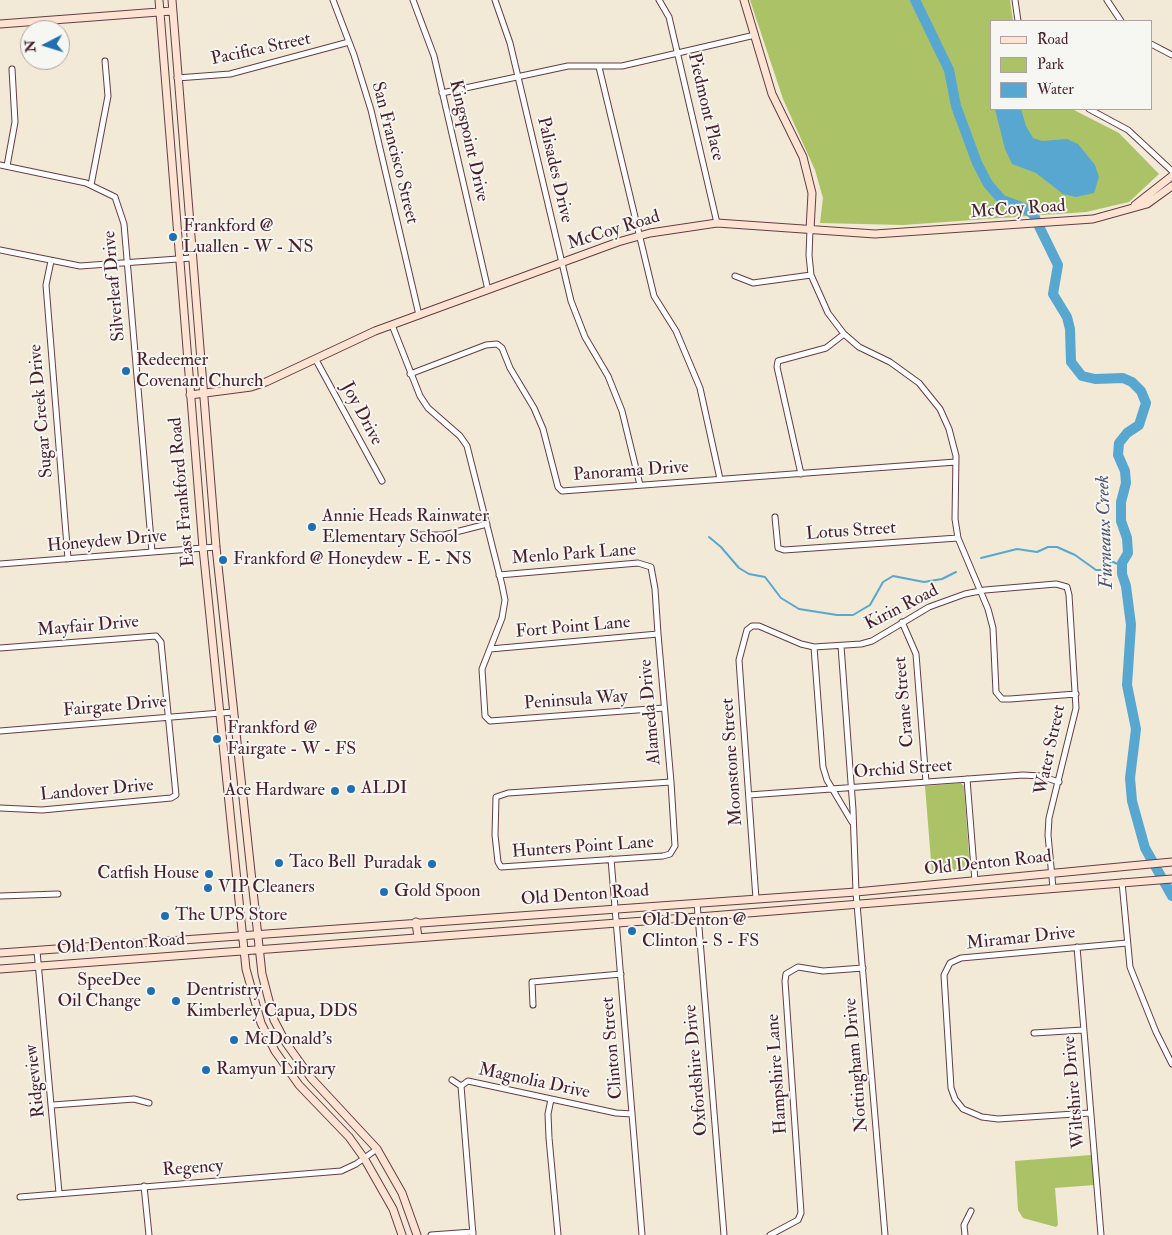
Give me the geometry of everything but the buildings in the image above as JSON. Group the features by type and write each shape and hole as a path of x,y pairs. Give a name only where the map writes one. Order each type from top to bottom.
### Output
{"main road":[{"name":"East Frankford Road","path":"159,0 203,548 243,936 253,998 261,1023 275,1051 301,1087 349,1138 364,1158 393,1209 402,1235"},
{"name":"East Frankford Road","path":"172,0 216,547 258,949 269,1003 286,1043 311,1078 377,1149 402,1193 417,1235"},
{"path":"744,0 772,94 803,157 812,193 810,230"},
{"path":"0,24 172,11"},
{"name":"McCoy Road","path":"1129,210 1172,176"},
{"name":"McCoy Road","path":"190,395 251,387 284,375 352,341 392,325 638,236 676,228 718,223 876,234 1070,221 1105,217 1129,210 1158,199 1172,186"},
{"path":"234,844 246,843"},
{"name":"Old Denton Road","path":"0,953 856,892 1172,862"},
{"name":"Old Denton Road","path":"0,968 857,905 1172,878"},
{"path":"416,922 418,938"},
{"path":"119,946 120,960"}],"street":[{"name":"San Francisco Street","path":"333,0 371,110 419,315"},
{"name":"Kingspoint Drive","path":"413,0 434,56 488,290"},
{"name":"Palisades Drive","path":"495,0 510,43 562,263 579,324 608,376 622,411 640,485"},
{"name":"Piedmont Place","path":"659,0 669,17 718,223"},
{"path":"1016,0 1018,20"},
{"path":"1107,0 1120,20"},
{"path":"442,93 568,66 622,66 755,35"},
{"name":"Pacifica Street","path":"177,78 230,74 349,42"},
{"path":"1152,45 1172,55"},
{"path":"91,185 108,96 105,61"},
{"path":"599,67 638,236 654,296 676,331 700,388 720,479"},
{"path":"7,166 15,122 12,69"},
{"path":"1091,110 1128,130 1172,171"},
{"name":"Silverleaf Drive","path":"0,164 91,185 114,197 124,224 152,552"},
{"path":"810,230 809,255 811,275 826,310 844,334 859,347 910,375 923,387 940,409 949,429 956,462 955,519 958,538 980,590 993,628 996,692 1002,699 1076,694"},
{"path":"0,250 80,266 192,258"},
{"name":"Sugar Creek Drive","path":"51,261 46,285 68,559"},
{"path":"735,276 754,283 811,275"},
{"path":"392,325 410,374 428,408 460,436 467,446 504,600 504,610 490,649"},
{"path":"801,474 777,368 778,361 826,348 844,334"},
{"name":"Panorama Drive","path":"410,374 486,345 497,344 502,348 543,429 558,487 562,491 956,462"},
{"name":"Joy Drive","path":"316,360 382,481"},
{"name":"Lotus Street","path":"775,517 778,548 784,550 958,538"},
{"path":"417,536 444,535 487,524"},
{"name":"Honeydew Drive","path":"0,564 216,547"},
{"name":"Menlo Park Lane","path":"499,575 638,563 651,567"},
{"name":"Alameda Drive","path":"651,567 676,846 670,854"},
{"name":"Kirin Road","path":"752,626 759,626 801,644 814,647 841,646 872,641 902,622 950,598 980,590 1056,584 1066,588"},
{"name":"Water Street","path":"1053,888 1048,825 1075,720 1076,694 1069,594 1066,588"},
{"name":"Crane Street","path":"902,622 916,654 926,782"},
{"name":"Moonstone Street","path":"752,626 744,635 739,660 756,899"},
{"name":"Fort Point Lane","path":"490,649 658,634"},
{"name":"Mayfair Drive","path":"0,648 156,636 161,642 169,716"},
{"name":"Nottingham Drive","path":"841,646 856,892 885,1235"},
{"path":"814,647 823,767 832,789 853,825"},
{"name":"Peninsula Way","path":"490,649 483,663 482,677 485,716 490,721 664,708"},
{"name":"Fairgate Drive","path":"0,731 233,712"},
{"name":"Landover Drive","path":"0,808 42,810 171,798 176,795 176,786 169,716"},
{"name":"Orchid Street","path":"749,795 1023,775 1040,776 1059,782"},
{"path":"968,779 975,881"},
{"name":"Hunters Point Lane","path":"670,854 501,867 498,862 494,803 496,796 502,794 671,782"},
{"name":"Clinton Street","path":"611,860 642,1235"},
{"path":"1122,882 1127,943 1134,982 1172,1064"},
{"path":"0,896 58,894"},
{"name":"Oxfordshire Drive","path":"697,903 724,1235"},
{"name":"Miramar Drive","path":"1090,1114 998,1119 982,1117 963,1109 955,1100 952,1088 943,983 947,967 950,963 961,958 1127,943"},
{"name":"Wiltshire Drive","path":"1077,947 1101,1235"},
{"name":"Ridgeview","path":"37,951 53,1105 59,1193"},
{"name":"Hampshire Lane","path":"770,1235 798,1220 801,1214 786,974 798,967 823,971 863,968"},
{"path":"533,1005 532,982 621,974"},
{"path":"1034,1033 1083,1030"},
{"name":"Magnolia Drive","path":"452,1080 461,1086"},
{"name":"Magnolia Drive","path":"461,1086 468,1081 616,1114 632,1114"},
{"name":"Magnolia Drive","path":"461,1086 473,1234"},
{"path":"551,1098 548,1114 549,1138 558,1235"},
{"path":"53,1105 134,1099 149,1103"},
{"name":"Regency","path":"20,1197 341,1171 356,1164 377,1149"},
{"path":"144,1186 149,1235"},
{"path":"965,1235 964,1225 971,1211"},
{"path":"431,1235 473,1234"}],"green space":[{"path":"750,0 1010,0 1013,20 990,20 990,110 1074,110 1119,133 1159,174 1129,202 1086,212 903,225 820,223 823,198 815,170 783,99"},
{"path":"894,605 899,607 899,612 881,625 875,625 875,617"},
{"path":"961,783 964,786 970,870 932,873 925,786"},
{"path":"1091,1155 1094,1185 1055,1188 1058,1225 1056,1227 1023,1218 1018,1210 1015,1161"}],"water":[{"path":"995,110 1021,110 1026,126 1033,138 1042,141 1067,139 1078,144 1095,165 1099,177 1094,193 1076,197 1063,194 1036,173 1012,164 1005,149"}],"waterway":[{"name":"Furneaux Creek","path":"915,0 949,70 956,106 977,163 988,184 1002,200 1024,208 1033,214 1058,265 1053,294 1067,317 1070,329 1071,362 1082,376 1095,379 1123,378 1132,382 1141,391 1146,403 1139,425 1127,433 1119,443 1118,455 1125,471 1126,483 1121,502 1121,521 1127,538 1128,553 1122,563 1122,574 1126,586 1131,625 1127,685 1136,729 1130,778 1132,801 1145,848 1172,896"},
{"path":"709,537 721,547 739,568 749,574 765,577 781,598 799,609 837,615 853,615 870,605 883,582 893,576 924,582 942,579 956,572"},
{"path":"981,558 1017,549 1037,552 1048,547 1057,547 1075,555 1096,570 1105,570 1111,561 1122,566"}],"place":[{"name":"Frankford @ Luallen - W - NS","path":"173,237"},
{"name":"Redeemer Covenant Church","path":"126,371"},
{"name":"Annie Heads Rainwater Elementary School","path":"312,527"},
{"name":"Frankford @ Honeydew - E - NS","path":"223,560"},
{"name":"Frankford @ Fairgate - W - FS","path":"217,739"},
{"name":"ALDI","path":"351,789"},
{"name":"Ace Hardware","path":"335,791"},
{"name":"Taco Bell","path":"279,863"},
{"name":"Puradak","path":"432,864"},
{"name":"Catfish House","path":"209,874"},
{"name":"VIP Cleaners","path":"208,888"},
{"name":"Gold Spoon","path":"384,892"},
{"name":"The UPS Store","path":"165,916"},
{"name":"Old Denton @ Clinton - S - FS","path":"632,931"},
{"name":"SpeeDee Oil Change","path":"151,991"},
{"name":"Dentristry Kimberley Capua, DDS","path":"176,1001"},
{"name":"McDonald's","path":"234,1040"},
{"name":"Ramyun Library","path":"206,1070"}]}
